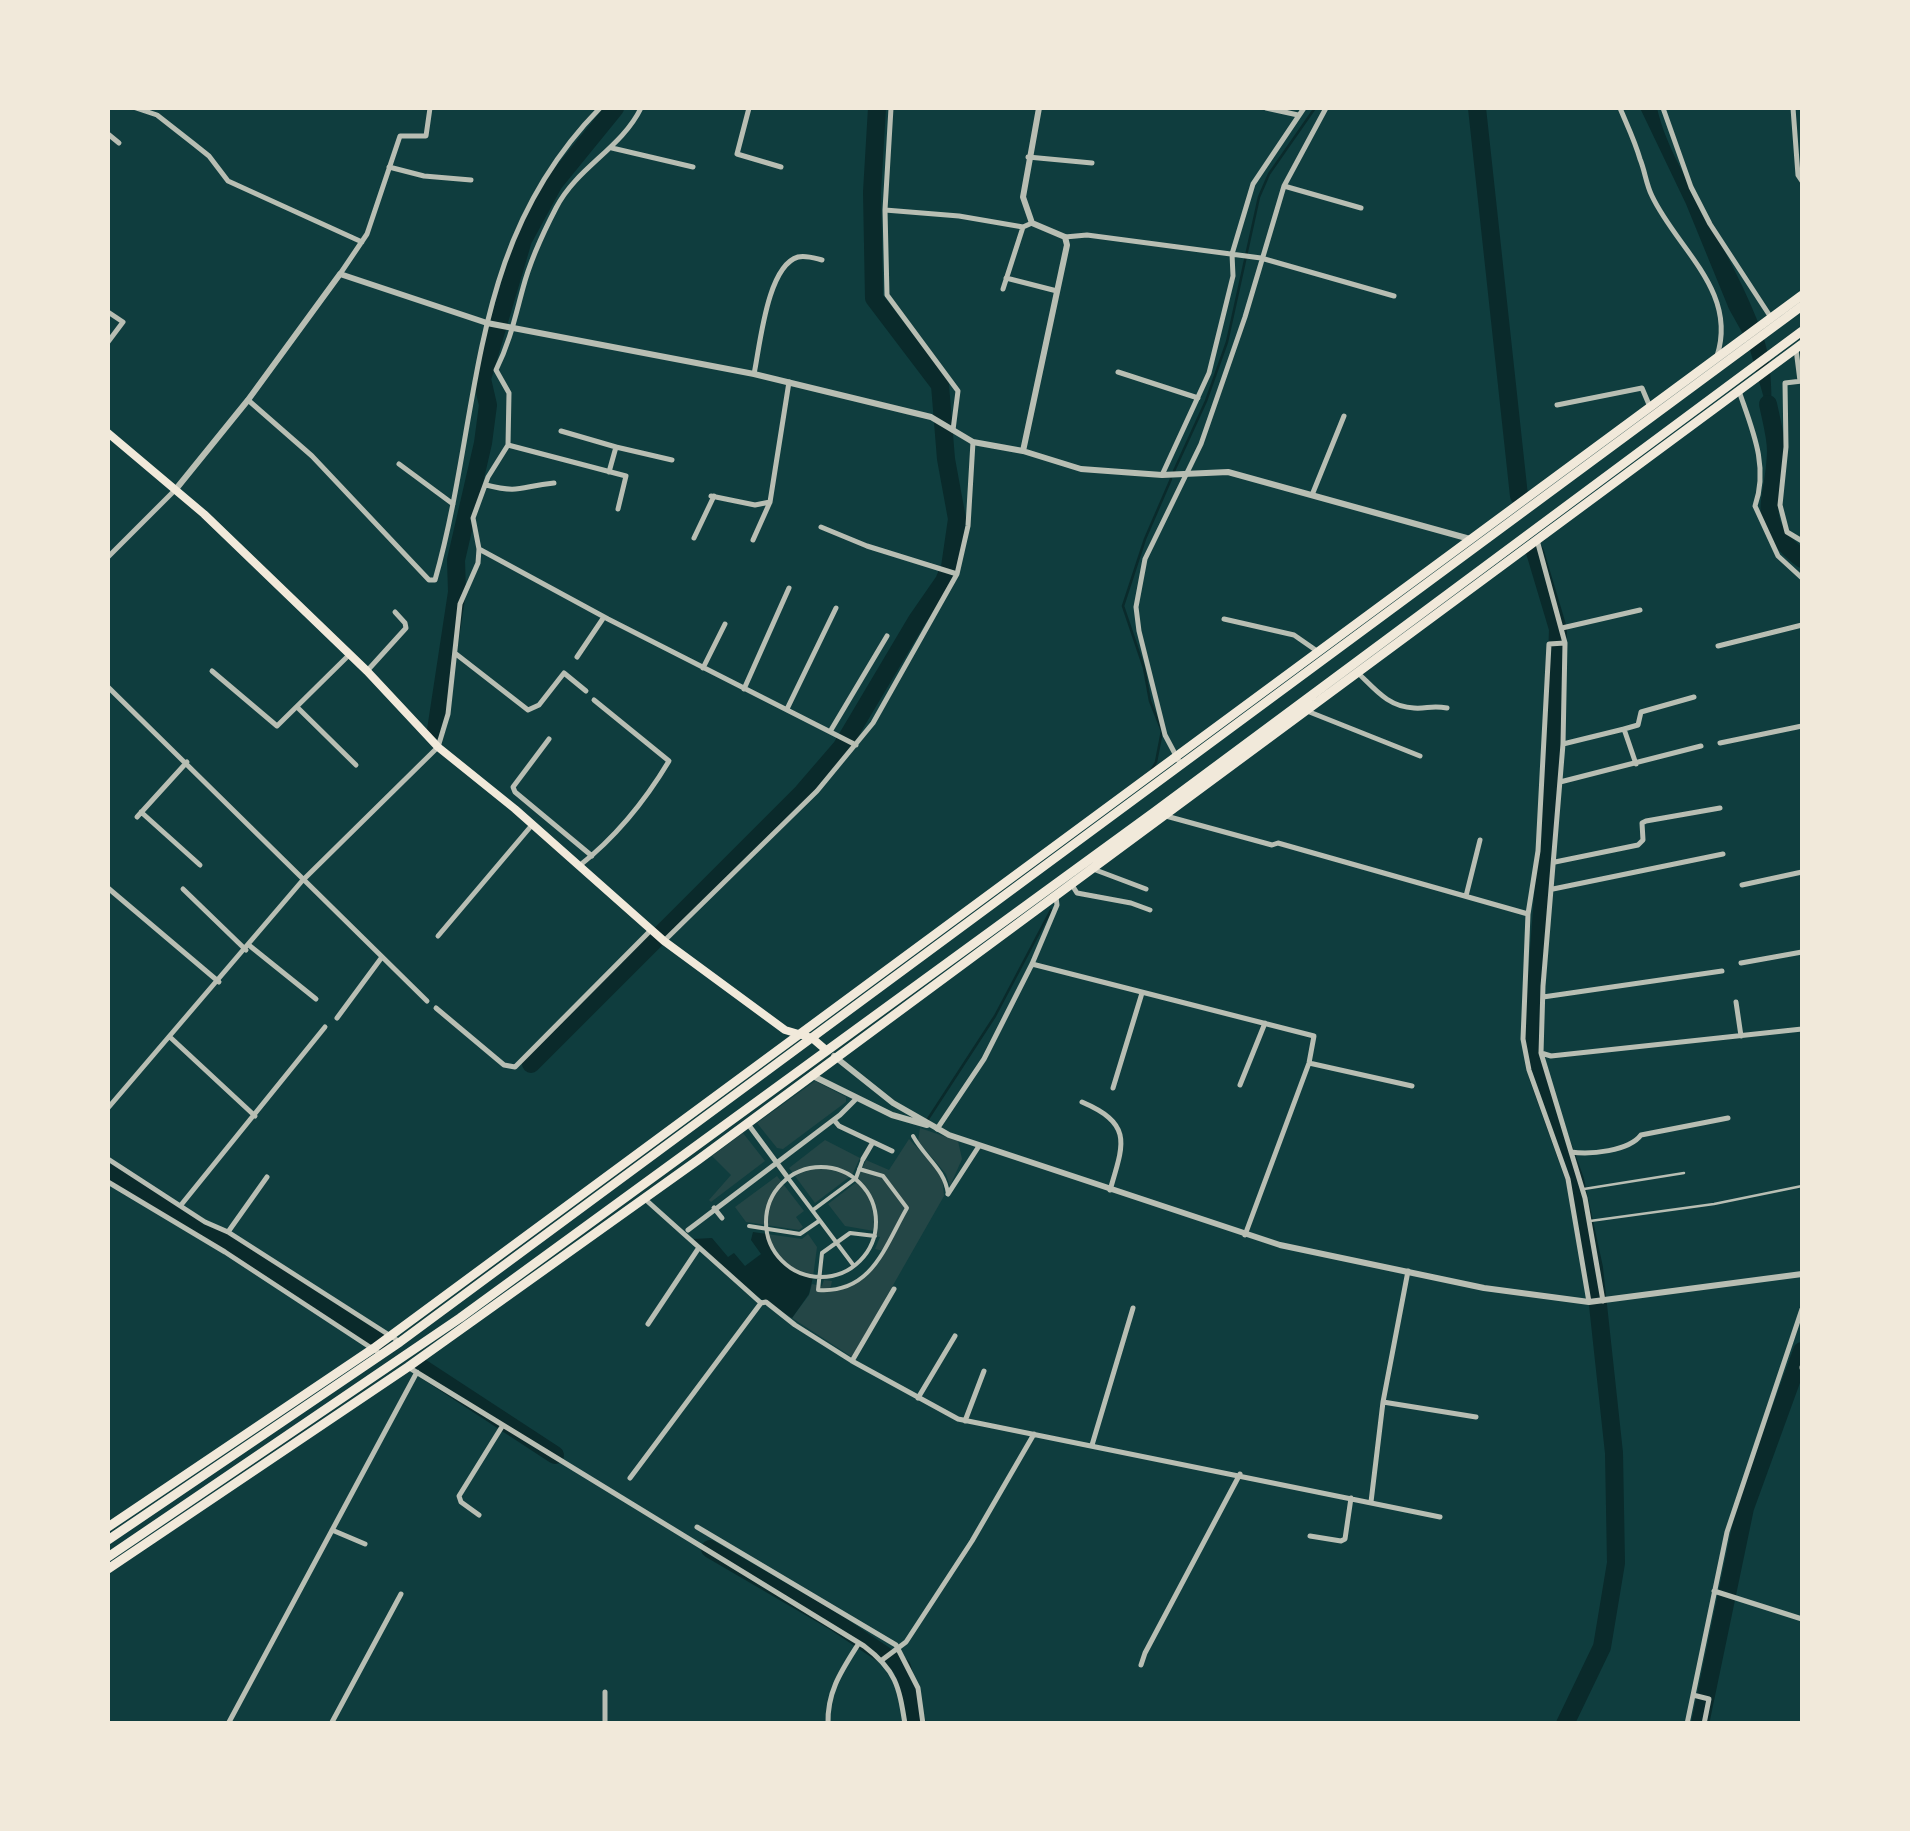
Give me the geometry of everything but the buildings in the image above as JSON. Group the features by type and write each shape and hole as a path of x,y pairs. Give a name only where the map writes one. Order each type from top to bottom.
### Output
{"highway":[{"path":"108,1540 378,1351 391,1335 791,1035 1478,545 1802,295"},
{"path":"1770,323 1802,306"},
{"path":"108,1557 408,1366 808,1064 830,1053 1056,897 1358,673 1738,387 1802,331"},
{"path":"108,1569 408,1366 644,1198 811,1075 830,1053 1152,813 1738,387 1799,347"},
{"path":"108,1528 378,1351 400,1342 812,1038 1469,538 1722,358"}],"main road":[{"path":"108,434 176,489 350,654 438,747 658,935 791,1035 812,1038 830,1053"},
{"path":"791,1035 796,1050 808,1064"}],"street":[{"path":"108,557 176,489 248,400 340,274 362,242 400,135 426,136 430,108"},
{"path":"248,400 312,456 432,582 453,504 475,369 490,323 500,268 554,159 600,108"},
{"path":"108,1108 302,882 438,747 448,714 460,604 478,563 473,518 508,445 508,393 496,370 529,267 557,206 586,168 631,128 641,108"},
{"path":"749,108 737,154 781,167"},
{"path":"891,108 885,210 888,295 958,391 950,428"},
{"path":"1032,223 1023,197 1040,108"},
{"path":"1266,108 1298,115"},
{"path":"1164,474 1209,373 1253,184 1304,108"},
{"path":"1179,761 1165,735 1136,607 1145,558 1182,474 1201,444 1239,336 1259,258 1284,186 1326,108"},
{"path":"1620,108 1650,193 1668,225 1708,276 1722,325 1722,358"},
{"path":"1663,108 1691,187 1770,323"},
{"path":"1793,108 1798,175 1802,181"},
{"path":"140,109 157,115 194,144 228,181 362,242"},
{"path":"108,134 119,143"},
{"path":"612,148 693,166"},
{"path":"1028,157 1092,163"},
{"path":"390,167 424,176 470,180"},
{"path":"1284,186 1361,208"},
{"path":"885,210 959,216 1023,227 1032,223 1066,237 1087,236 1259,258 1394,296"},
{"path":"1003,289 1023,227"},
{"path":"1023,451 1066,237"},
{"path":"754,374 777,277 793,258 822,260"},
{"path":"340,274 490,323 789,382 937,421 973,442 1023,451 1081,469 1164,474 1228,472 1469,538 1478,545"},
{"path":"1006,278 1057,290"},
{"path":"108,312 123,322 108,342"},
{"path":"1799,347 1802,381 1784,383 1786,447 1780,505 1787,532 1802,542"},
{"path":"1118,372 1198,398"},
{"path":"753,540 770,502 789,382"},
{"path":"1738,387 1760,466 1760,493 1755,506 1778,556 1802,578"},
{"path":"1557,405 1642,388 1650,407"},
{"path":"1312,495 1344,416"},
{"path":"561,431 672,460"},
{"path":"436,1008 504,1065 515,1067 817,791 873,723 954,573 968,526 973,442"},
{"path":"508,445 626,476 618,509"},
{"path":"610,472 616,446"},
{"path":"399,464 453,504"},
{"path":"486,485 516,492 554,484"},
{"path":"694,538 712,496 756,505 770,502"},
{"path":"820,527 954,573"},
{"path":"1537,540 1565,643 1563,744 1541,1052 1583,1190 1601,1301"},
{"path":"479,549 856,744"},
{"path":"744,689 789,588"},
{"path":"787,710 836,608"},
{"path":"1562,628 1640,610"},
{"path":"367,671 406,628 395,612"},
{"path":"576,657 604,617"},
{"path":"1224,620 1294,635 1316,652"},
{"path":"703,668 725,624"},
{"path":"1718,646 1802,625"},
{"path":"834,732 887,636"},
{"path":"1565,643 1549,644 1538,852 1528,914 1524,1038 1529,1070 1568,1179 1589,1302"},
{"path":"212,671 274,725 281,725 350,654"},
{"path":"456,654 528,710 539,705 564,673 586,691"},
{"path":"1358,673 1385,700 1417,709 1429,704 1447,708"},
{"path":"108,687 187,762 302,882 427,1000"},
{"path":"1563,744 1638,725 1641,712 1694,697"},
{"path":"579,866 646,798 669,760 594,700"},
{"path":"298,708 356,765"},
{"path":"1306,711 1420,756"},
{"path":"1720,742 1802,726"},
{"path":"1624,728 1636,764"},
{"path":"549,739 513,786 592,856"},
{"path":"1560,782 1700,746"},
{"path":"187,762 139,814 200,866"},
{"path":"1555,862 1638,845 1643,840 1642,823 1646,821 1720,808"},
{"path":"1152,813 1272,846 1278,842 1528,914"},
{"path":"438,936 532,825"},
{"path":"1466,896 1480,840"},
{"path":"1553,890 1722,854"},
{"path":"1093,869 1146,889"},
{"path":"1742,884 1802,872"},
{"path":"1072,885 1077,893 1150,910"},
{"path":"108,888 219,982"},
{"path":"183,890 248,948 316,999"},
{"path":"932,1127 984,1059 1032,964 1057,905 1056,897"},
{"path":"1741,963 1802,952"},
{"path":"338,1018 382,958"},
{"path":"1032,964 1314,1036 1309,1063 1245,1235"},
{"path":"1543,998 1722,971"},
{"path":"1526,985 1543,986"},
{"path":"1113,1088 1142,994"},
{"path":"1736,1002 1741,1036"},
{"path":"1240,1085 1266,1023"},
{"path":"181,1205 326,1027"},
{"path":"1541,1052 1551,1056 1802,1029"},
{"path":"171,1038 255,1116"},
{"path":"830,1053 932,1127"},
{"path":"1309,1063 1412,1086"},
{"path":"808,1064 811,1075 914,1124 1245,1235 1484,1288 1589,1302 1802,1274"},
{"path":"688,1230 834,1120 857,1098"},
{"path":"1082,1102 1104,1112 1124,1139 1110,1190"},
{"path":"1571,1152 1579,1154 1635,1143 1641,1136 1728,1118"},
{"path":"834,1120 892,1152"},
{"path":"746,1122 854,1266"},
{"path":"914,1136 944,1174 948,1194"},
{"path":"812,1210 856,1178 873,1142"},
{"path":"948,1194 980,1146"},
{"path":"108,1159 400,1342"},
{"path":"824,1166 856,1178 874,1204 875,1236 869,1250 842,1273 819,1277 801,1274 781,1261 766,1229 771,1198 788,1178 805,1169 824,1166"},
{"path":"859,1169 883,1176 907,1208 877,1265 864,1278 845,1288 818,1290 822,1253 850,1233 875,1236"},
{"path":"228,1232 267,1176"},
{"path":"108,1182 226,1252 378,1351"},
{"path":"644,1198 761,1302 852,1361 965,1421 1440,1516"},
{"path":"714,1208 722,1218"},
{"path":"749,1226 800,1234 820,1221"},
{"path":"648,1324 698,1249"},
{"path":"1371,1502 1382,1402 1408,1271"},
{"path":"852,1361 894,1289"},
{"path":"630,1478 761,1302"},
{"path":"1092,1445 1132,1308"},
{"path":"1688,1724 1727,1532 1802,1309"},
{"path":"918,1398 954,1336"},
{"path":"228,1724 332,1530 408,1366 886,1657 898,1684 904,1724"},
{"path":"965,1421 984,1372"},
{"path":"1382,1402 1476,1418"},
{"path":"479,1515 459,1496 503,1426"},
{"path":"886,1657 899,1649 963,1554 1034,1434"},
{"path":"1141,1665 1240,1474"},
{"path":"1310,1536 1345,1539 1352,1498"},
{"path":"698,1526 886,1637 899,1649 918,1688 923,1724"},
{"path":"332,1530 365,1544"},
{"path":"1716,1592 1802,1619"},
{"path":"332,1724 401,1594"},
{"path":"828,1724 831,1690 859,1643"},
{"path":"605,1724 606,1692"},
{"path":"1696,1695 1709,1699 1704,1724"}],"lane":[{"path":"1583,1190 1684,1173"},
{"path":"1589,1221 1714,1204 1802,1186"}],"shaded area":[{"path":"1640,108 1657,108 1671,149 1756,318 1768,356 1772,426 1748,343 1729,309 1686,204"},
{"path":"815,1081 846,1097 846,1102 783,1149 777,1148 757,1123"},
{"path":"920,1128 958,1141 962,1159 950,1186 946,1174 918,1141"},
{"path":"743,1133 765,1161 711,1202 731,1175 712,1156"},
{"path":"909,1139 942,1174 944,1196 852,1357 792,1318 812,1284 822,1286 824,1280 832,1281 830,1290 839,1287 861,1276 879,1259 884,1251 875,1249 880,1237 874,1231 845,1226 828,1204 858,1181 859,1169 866,1160 889,1170"},
{"path":"825,1140 860,1158 852,1175 815,1203 789,1168"},
{"path":"777,1176 804,1211 796,1217 803,1227 799,1230 746,1222 735,1207"},
{"path":"753,1232 767,1234 784,1262 813,1277 809,1294 792,1318 758,1297 693,1239 712,1238 728,1257 734,1253 745,1266 761,1254 751,1240"},
{"path":"767,1234 802,1239 808,1234 817,1247 813,1277 784,1262"}],"waterway":[{"path":"436,730 457,592 456,560 488,405 482,379 523,240 554,183 615,108"},
{"path":"531,1064 803,792 841,748 950,567 957,519 946,459 940,385 874,298 872,192 877,108"},
{"path":"1174,471 1227,342 1259,197 1269,174 1315,108"},
{"path":"1477,108 1519,496"},
{"path":"1768,404 1776,451 1771,521 1776,533 1802,559"},
{"path":"1152,769 1162,731 1123,606 1145,539 1171,479"},
{"path":"1535,552 1558,629 1554,750 1532,1043 1538,1077 1575,1180 1594,1268 1614,1453 1616,1563 1602,1647 1565,1724"},
{"path":"928,1119 995,1016 1051,910"},
{"path":"108,1169 379,1340"},
{"path":"1700,1724 1745,1508 1802,1351"},
{"path":"422,1368 555,1455"},
{"path":"710,1549 835,1622 902,1667 917,1724"}]}
